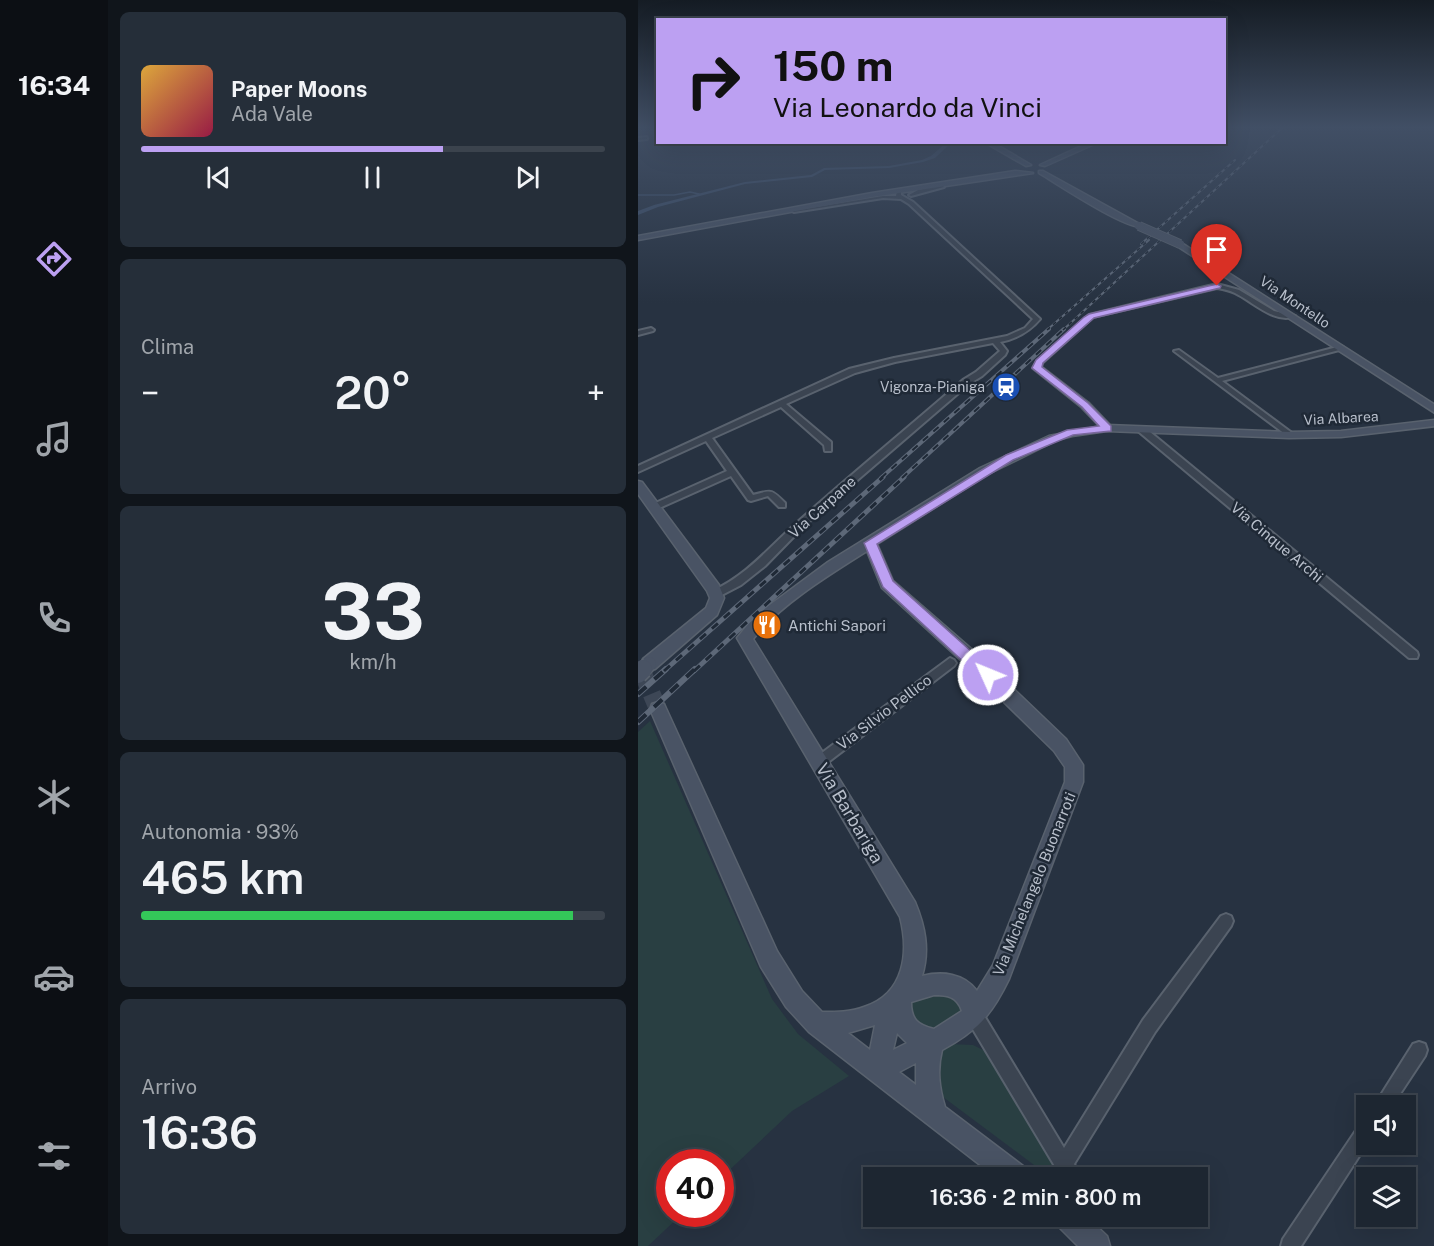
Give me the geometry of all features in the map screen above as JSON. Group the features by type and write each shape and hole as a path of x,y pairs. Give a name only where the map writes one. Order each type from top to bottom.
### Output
{"street":[{"path":"725,223 900,195 929,186"},
{"path":"911,199 920,190 941,186"},
{"name":"Via Montello","path":"1069,186 1110,212 1180,244 1434,411"},
{"path":"638,238 900,195 911,199 1037,319 1019,334 996,342 864,367 638,470"},
{"path":"1107,428 1085,405 1039,370 1036,365 1091,316 1217,286 1236,290 1275,314 1292,316"},
{"path":"638,333 651,330"},
{"name":"Via Carpane","path":"638,674 643,663 712,611 717,602 716,594 737,582 966,382 1003,354 1004,351 996,342"},
{"path":"1221,379 1341,348"},
{"path":"1177,351 1289,435"},
{"path":"781,403 828,444 828,449"},
{"name":"Via Albarea","path":"745,638 760,620 796,591 870,543 1009,458 1071,433 1107,428 1289,435 1361,433 1434,423"},
{"name":"Via Cinque Archi","path":"1141,429 1413,655"},
{"path":"707,437 752,498 770,493 782,505"},
{"path":"654,507 733,472"},
{"path":"638,485 716,594"},
{"name":"Via Michelangelo Buonarroti","path":"870,543 887,584 971,659 1061,745 1074,765 1074,782 1062,817 1001,971 974,1015"},
{"name":"Via Barbariga","path":"745,638 908,909 916,952 896,1001 877,1071"},
{"name":"Via Silvio Pellico","path":"819,762 950,663"},
{"path":"658,709 769,959 794,999 817,1024 1004,1167"},
{"path":"1070,1167 1149,1026 1226,921"},
{"path":"817,1024 862,1020 925,985 944,983 965,994 971,1001 974,1015 1066,1167"},
{"path":"896,1001 902,1024 921,1038 934,1040"},
{"path":"877,1071 957,1029 974,1015"},
{"path":"934,1040 929,1053 925,1078 935,1114"},
{"path":"1389,1095 1419,1050"},
{"path":"1290,1246 1356,1146"},
{"path":"1077,1227 1097,1246"}],"green space":[{"path":"650,721 772,999 798,1034 849,1076 792,1111 734,1166 734,1149 656,1149 656,1227 668,1227 648,1246 638,1246 638,732"},
{"path":"925,992 943,994 953,998 963,1011 947,1026 922,1028 908,1018 910,1000"},
{"path":"950,1044 973,1045 985,1051 1056,1167 1037,1167 939,1094 938,1055"}],"waterway":[{"path":"638,213 656,206 733,186"},
{"path":"638,195 674,195 690,192 699,194"}],"tunnel":[{"path":"639,665 641,671"},
{"path":"641,669 658,709"}],"railway":[{"path":"1141,244 1206,186"},
{"path":"1063,330 1219,186"},
{"path":"1047,330 1149,240"},
{"path":"881,478 1049,329"},
{"path":"902,478 1064,329"},
{"path":"664,671 883,477"},
{"path":"694,671 904,477"},
{"path":"638,694 666,669"},
{"path":"638,722 695,669"}],"place":[{"name":"Vigonza-Pianiga","path":"1006,387"},
{"name":"Antichi Sapori","path":"767,625"}],"route":[{"path":"988,675 887,584 873,545 870,543 984,471 1009,458 1053,438 1107,428 1085,405 1039,370 1036,365 1086,319 1217,286"}]}
